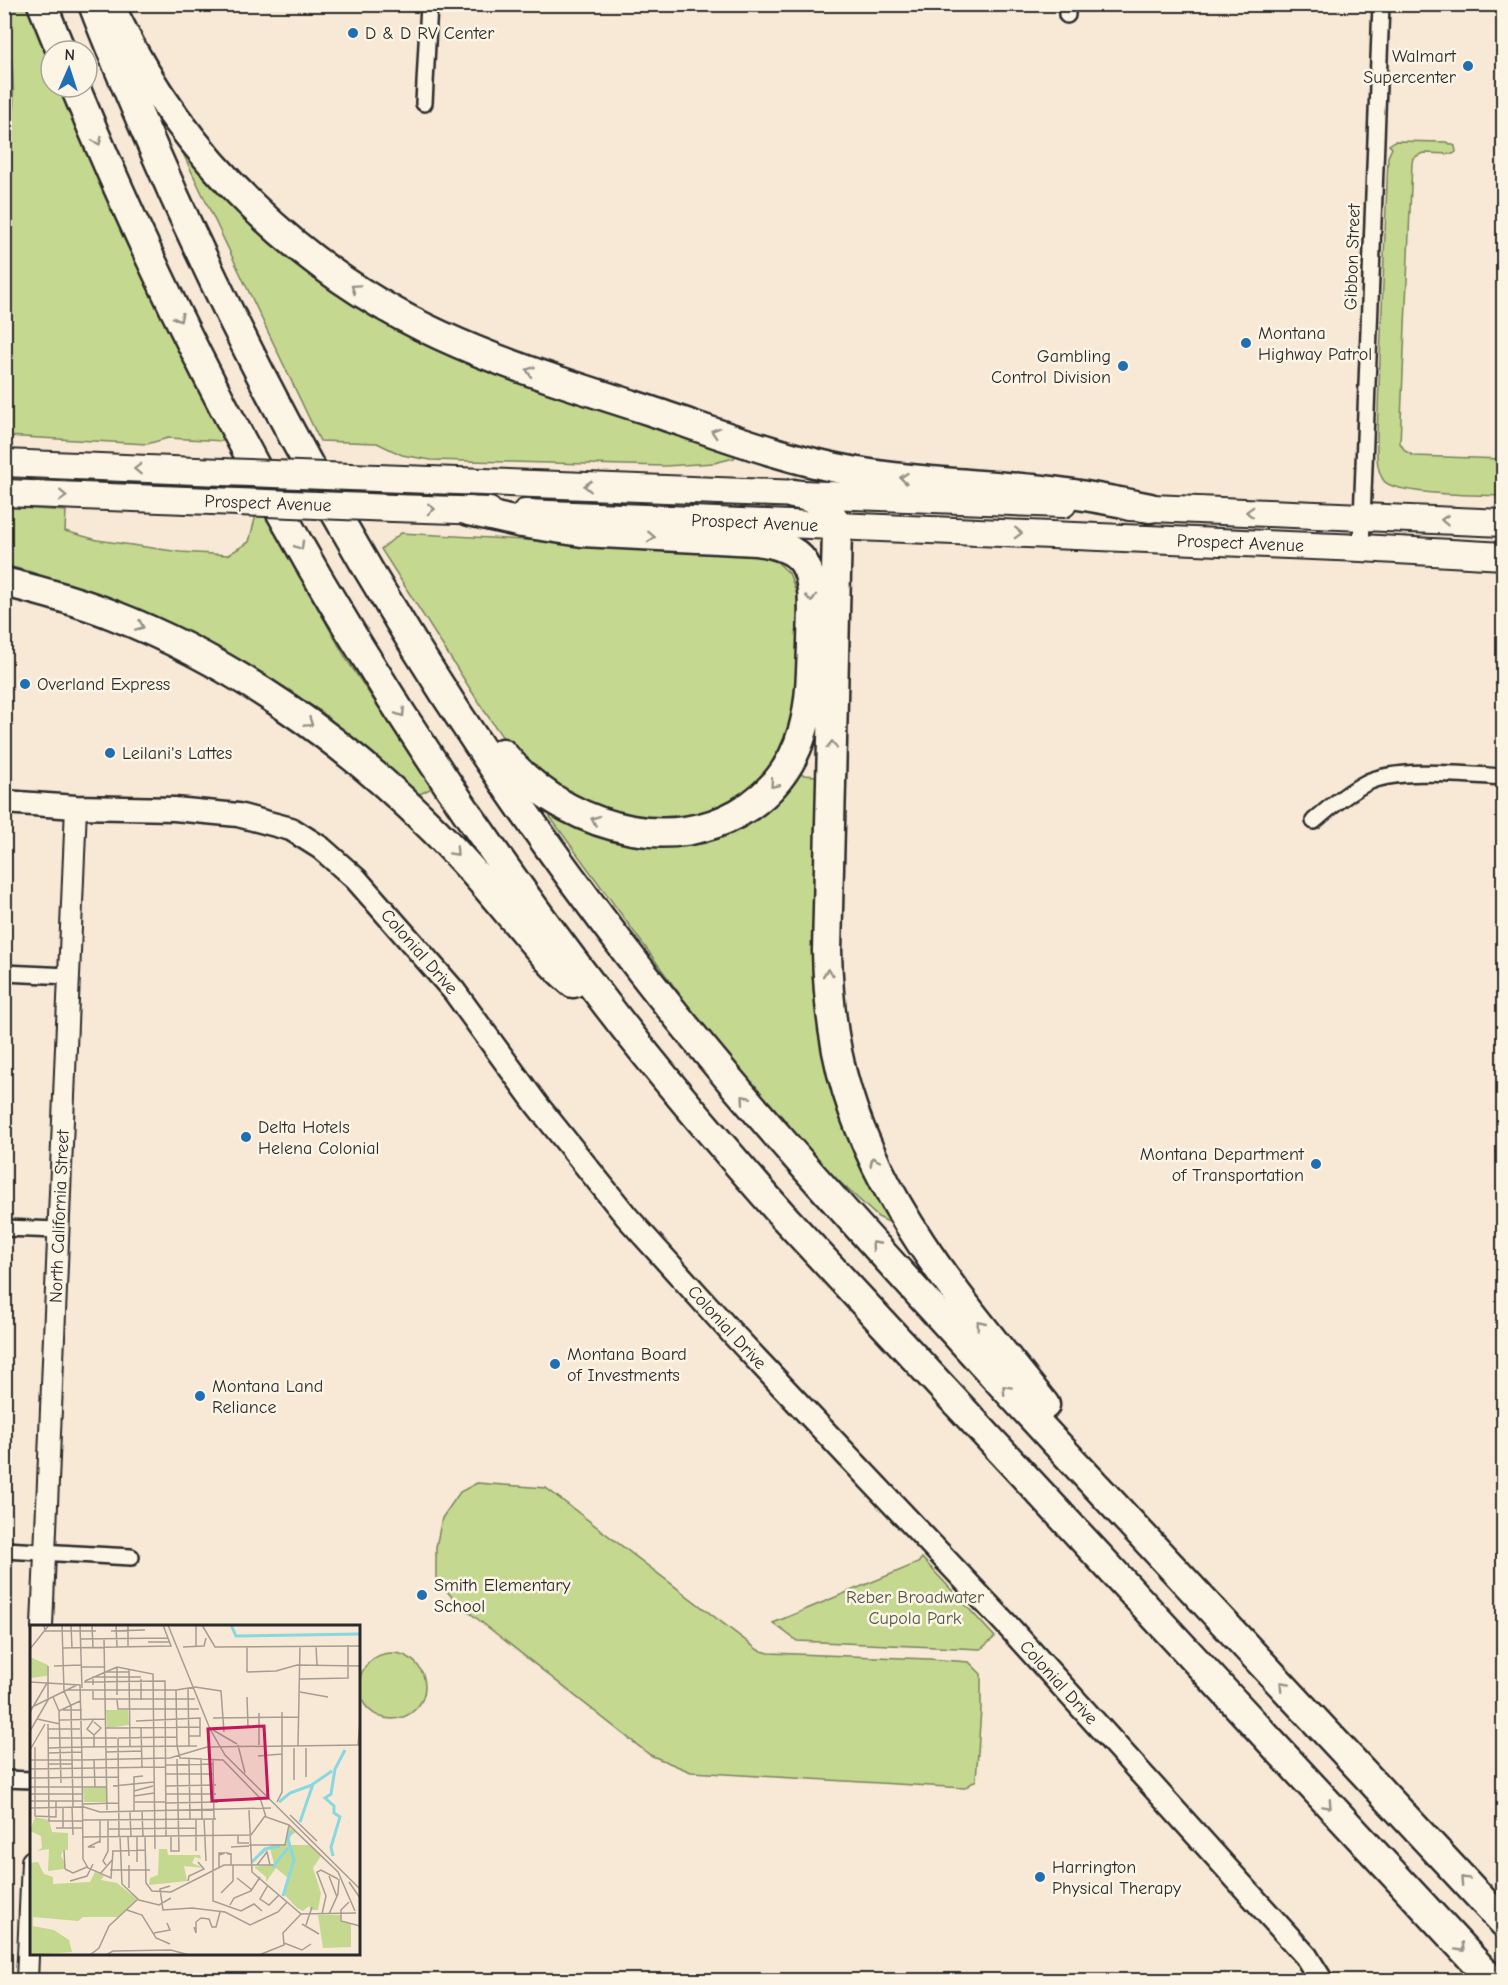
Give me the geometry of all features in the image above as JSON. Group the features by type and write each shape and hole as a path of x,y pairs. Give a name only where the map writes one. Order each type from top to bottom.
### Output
{"highway":[{"path":"42,4 56,39"},
{"path":"93,4 160,163 234,322 298,445 388,602 447,695 539,832 603,921 705,1051 857,1226 1503,1923"},
{"path":"110,4 135,55 161,96 200,148 238,191 277,228 321,264 364,294 432,332 541,375 773,451 831,467 884,476 1046,490 1150,508"},
{"path":"80,99 127,208 179,318 223,405 302,550 358,645 441,774 509,874 608,1006 684,1100 814,1250 1492,1980"},
{"name":"Prospect Avenue","path":"4,464 1503,523"},
{"name":"Prospect Avenue","path":"4,493 836,525 1503,556"},
{"path":"793,494 809,497 821,504 831,513 836,525 827,951 831,1015 846,1090 874,1162 891,1196 920,1244 1066,1432 1130,1521"},
{"path":"388,602 503,755 548,797 574,811 600,822 629,829 658,833 686,832 711,826 736,815 760,799 778,780 798,744 806,720 809,696 812,596 806,568 796,554 775,544 762,542 582,532 522,524 469,511"},
{"path":"4,572 62,591 172,642 230,673 286,708 339,746 390,788 443,839 557,969 608,1006"},
{"path":"4,582 112,614"}],"main road":[{"name":"Colonial Drive","path":"4,802 76,807 174,809 238,815 291,829 321,848 356,879 454,991 537,1105 627,1217 739,1341 1016,1634 1306,1956 1321,1980"}],"street":[{"path":"424,103 429,4"},
{"name":"Gibbon Street","path":"1361,548 1381,4"},
{"path":"1314,821 1334,804 1368,782 1399,774 1503,777"},
{"name":"North California Street","path":"42,1625 76,807"},
{"path":"4,973 69,976"},
{"path":"4,1228 58,1230"},
{"path":"4,1550 131,1557"},
{"path":"4,1779 30,1780"},
{"path":"27,1980 30,1909"}],"green space":[{"path":"5,5 26,5 40,39 39,99 64,99 82,143 224,441 168,438 147,444 5,436 4,180 10,152 14,108 12,65"},
{"path":"168,122 321,275 740,450 734,458 714,463 665,466 431,460 402,455 377,443 320,441"},
{"path":"1395,141 1446,142 1455,146 1456,152 1453,154 1423,153 1413,158 1412,163 1400,443 1405,451 1414,456 1503,459 1503,496 1421,492 1405,489 1392,486 1384,481 1379,471 1377,435 1388,157 1392,148 1389,145"},
{"path":"5,507 66,511 65,531 97,540 180,552 228,555 249,542 256,515 265,515 347,660 432,788 416,796 321,711 172,624 31,572 5,565"},
{"path":"401,533 754,553 777,562 789,573 797,594 799,687 785,751 733,809 667,824 616,816 570,800 517,758 381,549"},
{"path":"791,774 816,776 816,892 876,1191 891,1223 878,1217 792,1138 692,1011 550,817 556,813 663,842"},
{"path":"477,1483 546,1488 758,1650 769,1653 969,1662 981,1674 976,1780 965,1788 691,1772 650,1755 456,1602 436,1578 436,1547 442,1518 460,1492"},
{"name":"Reber Broadwater Cupola Park","path":"922,1558 995,1637 981,1649 797,1641 773,1623 918,1563"},
{"path":"386,1654 398,1654 410,1659 419,1668 424,1680 424,1692 419,1704 410,1713 398,1718 386,1718 374,1713 365,1704 360,1692 360,1680 365,1668 374,1659"}],"place":[{"name":"D & D RV Center","path":"353,33"},
{"name":"Walmart Supercenter","path":"1468,66"},
{"name":"Montana Highway Patrol","path":"1246,343"},
{"name":"Gambling Control Division","path":"1123,366"},
{"name":"Overland Express","path":"25,684"},
{"name":"Leilani's Lattes","path":"110,753"},
{"name":"Delta Hotels Helena Colonial","path":"246,1137"},
{"name":"Montana Department of Transportation","path":"1316,1164"},
{"name":"Montana Board of Investments","path":"555,1364"},
{"name":"Montana Land Reliance","path":"200,1396"},
{"name":"Smith Elementary School","path":"422,1595"},
{"name":"Harrington Physical Therapy","path":"1040,1877"}]}
